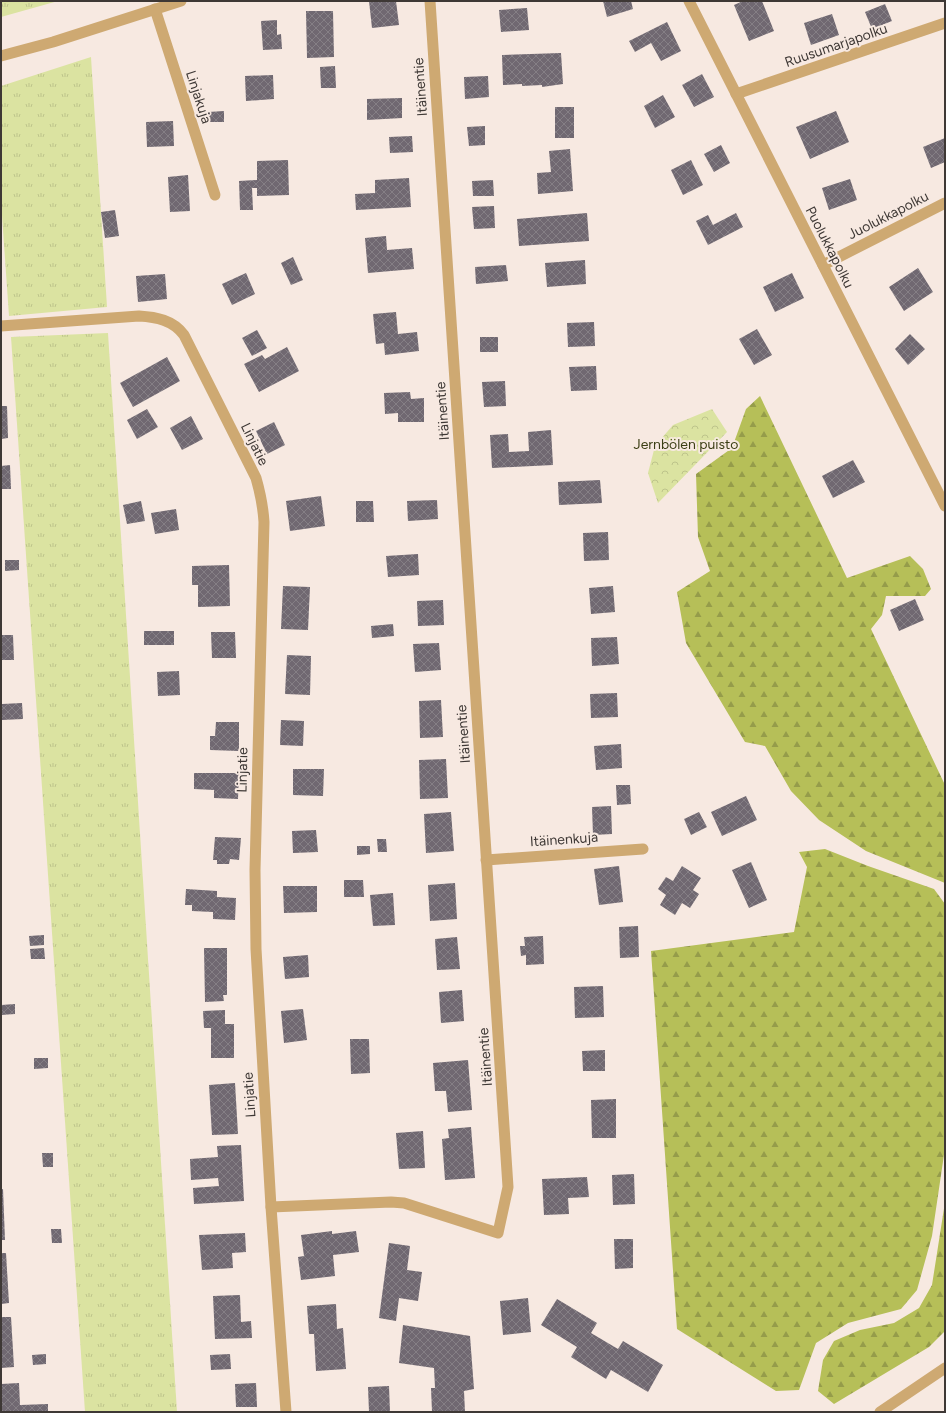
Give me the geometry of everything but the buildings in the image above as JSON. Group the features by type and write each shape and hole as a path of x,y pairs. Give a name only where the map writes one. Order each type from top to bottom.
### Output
{"street":[{"path":"1,56 53,42 181,1"},
{"name":"Itäinentie","path":"271,1207 391,1202 404,1203 498,1233 508,1187 430,1"},
{"name":"Puolukkapolku","path":"689,1 945,506"},
{"name":"Linjakuja","path":"155,9 216,195"},
{"name":"Ruusumarjapolku","path":"736,94 945,23"},
{"name":"Juolukkapolku","path":"823,265 945,203"},
{"name":"Linjatie","path":"1,326 139,316 152,317 174,324 180,328 184,335 256,478 260,490 264,522 255,886 257,980 271,1207 286,1412"},
{"name":"Itäinenkuja","path":"486,860 643,849"},
{"path":"880,1412 945,1368"}],"green space":[{"path":"1,1 58,1 1,17"},
{"path":"91,57 107,307 9,316 1,201 1,86"},
{"path":"108,333 177,1412 85,1412 11,337"},
{"path":"760,396 847,578 910,556 923,569 931,589 925,596 886,596 882,615 871,629 945,785 945,883 866,851 819,820 791,791 765,746 745,742 686,643 677,592 710,571 698,537 696,474 732,448 746,409"},
{"name":"Jernbölen puisto","path":"712,409 727,432 658,503 648,473 655,446 673,425"},
{"path":"825,849 934,889 945,904 945,1148 932,1236 917,1290 901,1309 848,1323 816,1343 799,1390 776,1391 677,1329 651,951 794,932 807,867 799,852"},
{"path":"945,1202 945,1331 929,1347 834,1404 818,1391 823,1360 834,1341 860,1330 894,1323 919,1308 932,1285"}]}
